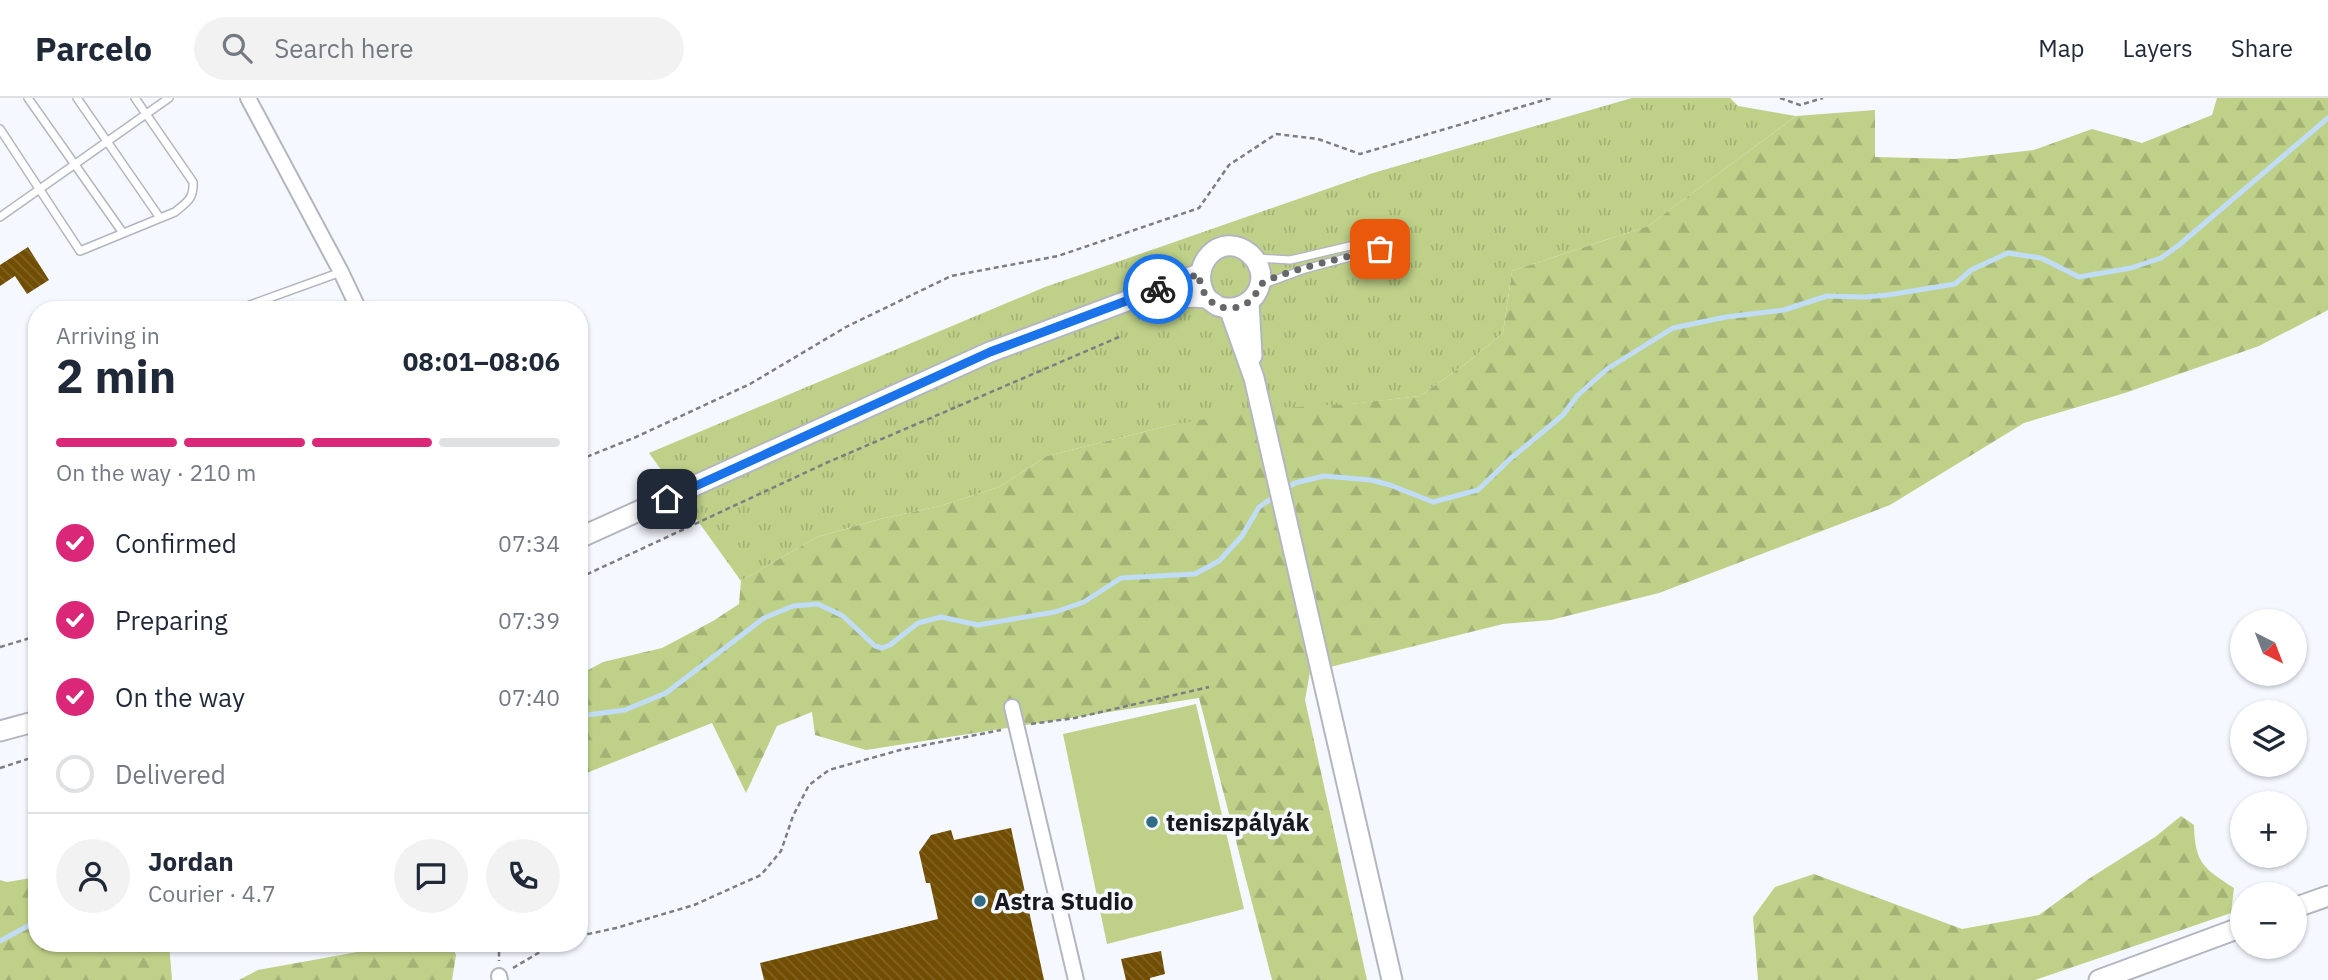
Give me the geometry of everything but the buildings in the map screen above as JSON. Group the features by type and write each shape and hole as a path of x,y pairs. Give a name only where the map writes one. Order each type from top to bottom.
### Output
{"main road":[{"path":"1236,247 1254,257 1261,275 1260,285 1249,302 1228,309 1207,298 1202,291 1199,274 1202,264 1216,250 1236,247"},
{"path":"588,534 990,352 1199,274"},
{"path":"1123,303 1207,298"},
{"path":"1249,302 1254,378"},
{"path":"1228,309 1254,378 1392,980"},
{"path":"0,732 28,724"},
{"path":"2307,903 2328,896"},
{"path":"2099,980 2230,931"}],"street":[{"path":"248,98 355,301"},
{"path":"1012,707 1076,980"}],"lane":[{"path":"28,98 123,233"},
{"path":"77,98 160,218"},
{"path":"0,129 80,251 175,212 193,193 193,182 135,98"},
{"path":"0,206 3,215 169,98"},
{"path":"1254,257 1290,260 1380,239"},
{"path":"1260,285 1277,277 1380,249"},
{"path":"263,301 341,272"}],"path":[{"path":"588,456 750,384 846,327 951,276 1058,256 1199,208 1229,165 1276,134 1318,139 1360,154 1551,98"},
{"path":"1780,98 1800,105 1824,98"},
{"path":"588,574 826,463 1119,337"},
{"path":"0,646 28,638"},
{"path":"588,934 694,905 761,875 781,851 793,816 809,785 829,770 900,750 1076,718 1209,687"},
{"path":"0,768 28,759"},
{"path":"499,978 541,952"}],"green space":[{"path":"1632,98 1730,98 1738,106 1796,116 1648,226 1512,271 1503,333 1420,396 1171,425 1047,456 999,487 940,506 817,537 741,581 649,453 1045,287 1373,173"},
{"path":"2217,98 2328,98 2328,310 2259,346 2125,393 2024,423 1890,505 1659,593 1551,620 1503,624 1310,672 1305,700 1367,980 1272,980 1199,698 866,750 815,735 812,712 777,726 746,793 712,723 588,772 588,670 603,662 662,648 713,621 739,604 741,581 817,537 940,506 999,487 1047,456 1171,425 1263,409 1349,404 1420,396 1503,333 1512,271 1648,226 1796,116 1875,110 1875,157 1955,159 2034,150 2092,129 2142,143 2212,115"},
{"name":"teniszpályák","path":"1196,704 1244,909 1107,944 1063,734"},
{"path":"2181,816 2194,825 2196,848 2203,863 2230,885 2230,913 2035,980 1758,980 1753,917 1775,887 1814,874 1962,929 2039,915 2090,878 2155,837"},
{"path":"28,878 28,952 170,952 172,980 0,980 0,880 7,882"},
{"path":"357,952 455,952 456,955 452,980 239,980 258,970"}],"waterway":[{"path":"1285,489 1295,483 1324,476 1371,480 1433,502 1478,490 1563,415 1577,396 1607,369 1673,328 1726,317 1784,310 1827,296 1888,295 1955,284 1971,270 2008,253 2041,258 2079,277 2131,268 2161,258 2328,118"},
{"path":"588,715 625,710 666,693 764,618 793,606 818,604 843,616 875,646 882,648 918,623 941,617 978,625 1055,612 1084,602 1121,578 1195,574 1219,561 1242,536 1259,507 1277,495"},
{"path":"0,941 28,926"}],"way so far":[{"path":"1158,289 1199,274 1202,291 1211,302 1228,309 1236,308 1249,302 1260,285 1277,277 1380,249"}],"place":[{"name":"teniszpályák","path":"1152,822"},
{"name":"Astra Studio","path":"980,901"}],"route":[{"path":"667,499 990,352 1158,289"}]}
